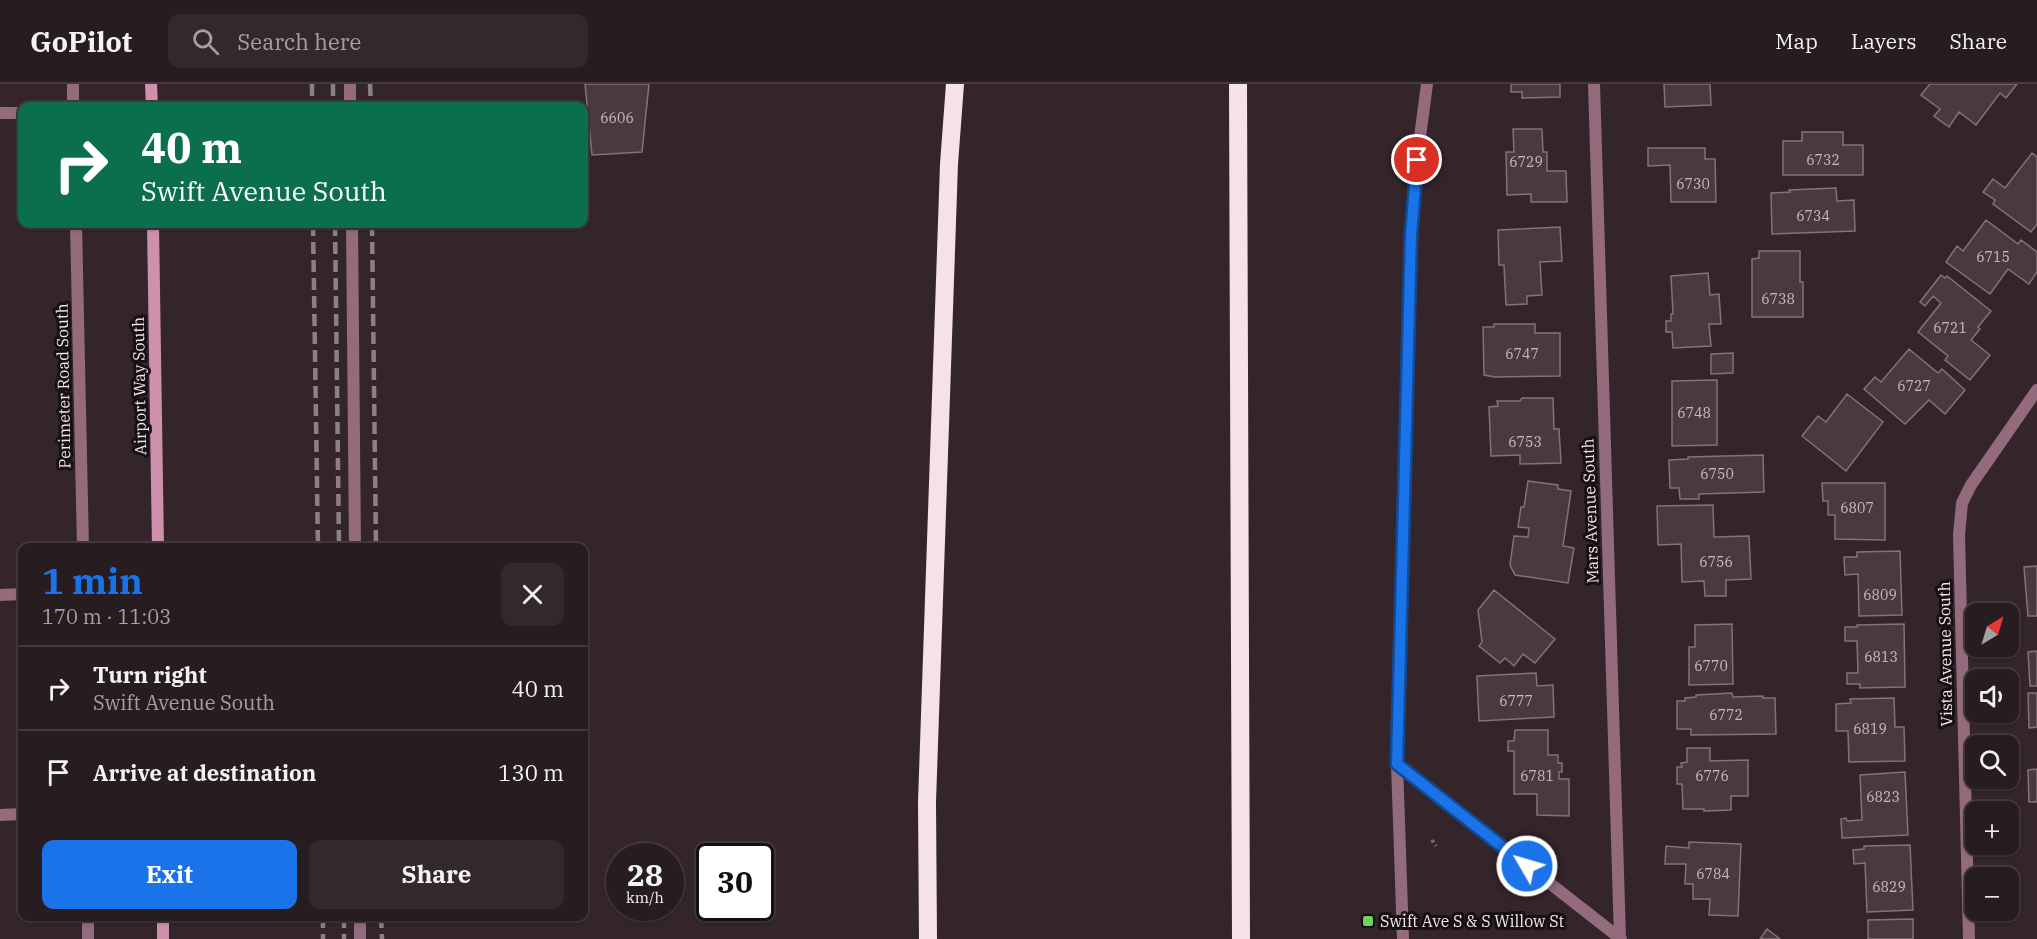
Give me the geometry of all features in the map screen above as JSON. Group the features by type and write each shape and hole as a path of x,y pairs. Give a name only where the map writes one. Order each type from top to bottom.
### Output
{"highway":[{"path":"928,939 927,802 949,164 955,84"},
{"path":"1238,84 1241,939"}],"main road":[{"path":"151,84 152,102"},
{"name":"Airport Way South","path":"153,228 158,543"},
{"path":"163,921 163,939"}],"street":[{"path":"73,84 73,102"},
{"path":"350,84 351,102"},
{"path":"1403,939 1397,764 1411,235 1417,160 1427,84"},
{"name":"Mars Avenue South","path":"1594,84 1620,938"},
{"path":"0,113 18,112"},
{"name":"Perimeter Road South","path":"76,228 83,543"},
{"path":"352,228 355,543"},
{"name":"Vista Avenue South","path":"1968,939 1960,518 1962,503 1971,485 2037,390"},
{"path":"0,595 18,594"},
{"path":"1397,764 1620,938"},
{"path":"0,815 18,814"},
{"path":"88,921 88,939"},
{"path":"360,921 360,939"}],"path":[{"path":"1432,840 1436,846"}],"building":[{"path":"585,84 649,84 642,152 592,155"},
{"path":"1511,84 1560,84 1560,97 1522,98 1522,92 1511,92"},
{"path":"1664,84 1710,84 1711,105 1665,107"},
{"path":"1930,84 2017,84 2006,98 2000,93 1976,125 1959,112 1949,127 1934,116 1940,109 1921,95"},
{"path":"1513,129 1542,129 1543,152 1547,152 1547,171 1566,171 1567,202 1531,202 1531,194 1507,195 1506,152 1514,152"},
{"path":"1802,132 1843,132 1843,145 1863,145 1863,175 1783,175 1783,141 1802,141"},
{"path":"1648,148 1705,148 1705,159 1715,159 1716,202 1671,202 1670,165 1648,166"},
{"path":"2032,153 2037,157 2037,224 2031,232 1993,204 1995,200 1983,192 1993,179 2005,188"},
{"path":"1836,188 1837,201 1854,200 1855,231 1772,234 1771,193"},
{"path":"1986,220 2018,244 2021,240 2037,252 2037,272 2029,284 2008,269 1990,294 1946,262 1957,246 1963,251"},
{"path":"1560,227 1562,261 1540,262 1542,295 1527,296 1527,304 1506,305 1504,265 1499,265 1498,230"},
{"path":"1759,251 1800,251 1803,317 1752,317 1752,259 1759,258"},
{"path":"1708,273 1710,295 1719,294 1721,324 1709,324 1711,346 1673,348 1672,332 1666,332 1666,321 1671,321 1671,314 1673,314 1671,276"},
{"path":"1941,275 1945,278 1947,276 1991,311 1971,340 1990,355 1970,380 1945,360 1948,356 1918,332 1941,303 1933,296 1925,306 1920,302"},
{"path":"1494,324 1535,324 1535,333 1560,333 1560,376 1495,377 1484,375 1483,327 1494,327"},
{"path":"1909,349 1938,373 1942,369 1965,390 1945,414 1929,400 1905,424 1864,389 1875,377 1881,382"},
{"path":"1733,353 1733,373 1711,374 1711,354"},
{"path":"1717,380 1717,445 1672,446 1672,381"},
{"path":"1847,394 1883,422 1846,471 1802,436 1818,416 1826,422"},
{"path":"1522,398 1553,398 1554,429 1559,429 1561,463 1520,464 1520,455 1491,456 1489,407 1498,406 1497,401 1520,401"},
{"path":"1763,455 1764,492 1699,494 1699,499 1680,499 1679,488 1670,488 1669,460 1688,459 1688,457"},
{"path":"1528,481 1558,485 1558,489 1571,491 1563,546 1574,548 1568,583 1515,575 1510,565 1514,536 1528,537 1529,528 1518,527"},
{"path":"1822,483 1885,483 1885,540 1835,539 1835,515 1828,515 1828,501 1823,501"},
{"path":"1713,505 1714,537 1749,536 1751,579 1726,580 1726,596 1705,596 1704,581 1682,582 1681,544 1658,545 1657,506"},
{"path":"1900,551 1902,615 1859,616 1858,574 1845,575 1844,557 1857,557 1857,552"},
{"path":"2037,566 2037,616 2028,616 2024,567"},
{"path":"1494,590 1555,639 1535,663 1523,654 1514,666 1505,658 1500,663 1479,646 1482,642 1478,610"},
{"path":"1732,624 1733,684 1689,685 1689,647 1695,647 1695,625"},
{"path":"1904,624 1905,687 1860,688 1860,684 1847,684 1847,673 1858,673 1857,641 1845,641 1845,627"},
{"path":"2037,651 2037,686 2030,686 2028,652"},
{"path":"1536,673 1537,686 1553,685 1554,717 1479,721 1477,676"},
{"path":"1732,693 1733,697 1775,698 1776,734 1691,735 1691,729 1677,729 1677,701 1685,701 1685,698 1696,697 1696,695"},
{"path":"2028,693 2037,693 2037,727 2029,728"},
{"path":"1894,698 1895,727 1904,727 1905,761 1849,762 1848,731 1836,731 1836,704 1851,703 1850,699"},
{"path":"1515,730 1548,730 1548,755 1558,755 1558,763 1562,763 1559,779 1569,779 1569,816 1537,815 1537,794 1514,794 1514,751 1508,751 1508,741 1514,741"},
{"path":"1687,748 1710,748 1710,761 1748,760 1748,796 1731,796 1731,810 1683,809 1682,784 1677,784 1677,767 1682,767 1681,763 1687,762"},
{"path":"2037,769 2037,802 2029,802 2028,770"},
{"path":"1905,772 1908,835 1842,838 1841,819 1862,820 1860,775"},
{"path":"1689,842 1741,844 1738,916 1709,915 1710,899 1693,899 1693,884 1685,884 1686,864 1665,864 1666,846 1689,848"},
{"path":"1910,845 1913,910 1867,912 1865,863 1854,864 1853,850 1864,849 1864,846"},
{"path":"1913,919 1913,939 1868,939 1868,920"},
{"path":"1767,929 1780,939 1760,939"}],"railway":[{"path":"312,84 312,102"},
{"path":"333,84 333,102"},
{"path":"370,84 371,102"},
{"path":"313,228 318,543"},
{"path":"335,228 339,543"},
{"path":"372,228 376,543"},
{"path":"323,921 323,939"},
{"path":"344,921 344,939"},
{"path":"381,921 382,939"}],"place":[{"name":"Swift Ave S & S Willow St","path":"1368,921"}],"route":[{"path":"1417,160 1411,235 1397,764 1527,866"}]}
